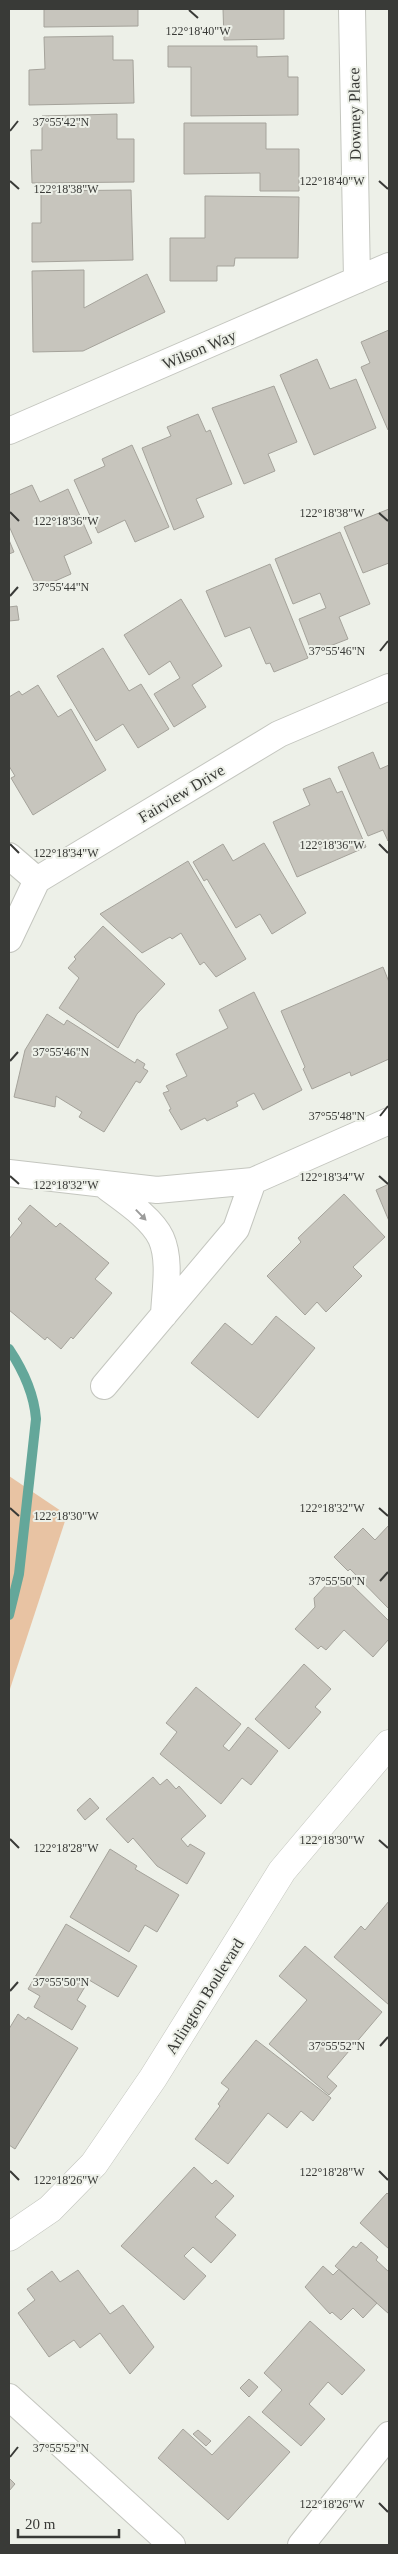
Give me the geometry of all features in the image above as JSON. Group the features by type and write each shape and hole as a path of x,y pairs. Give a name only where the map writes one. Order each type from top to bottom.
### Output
{"main road":[{"name":"Arlington Boulevard","path":"9,2237 50,2209 94,2164 153,2078 282,1871 389,1744"}],"street":[{"name":"Downey Place","path":"352,9 357,280"},
{"name":"Wilson Way","path":"9,431 389,266"},
{"name":"Fairview Drive","path":"37,880 279,734 389,687"},
{"path":"9,856 37,880 9,939"},
{"path":"9,1172 73,1182 157,1190 253,1181 389,1120"},
{"path":"104,1386 236,1229 253,1181"},
{"path":"103,1185 140,1212 161,1238 166,1268 164,1315"},
{"path":"9,2397 172,2545"},
{"path":"302,2545 389,2435"}],"shaded area":[{"path":"9,1476 67,1515 9,1692"}],"building":[{"path":"44,9 138,9 138,26 44,27"},
{"path":"223,9 284,9 284,39 224,40"},
{"path":"113,36 113,60 133,60 134,103 29,105 29,70 45,69 44,37"},
{"path":"168,46 257,46 257,57 288,56 288,77 298,77 298,115 191,116 191,67 168,67"},
{"path":"117,114 117,139 134,139 134,182 32,183 31,150 42,150 42,116"},
{"path":"184,123 266,123 266,149 299,149 299,191 260,191 260,173 184,174"},
{"path":"131,190 133,260 32,262 32,223 41,223 41,191"},
{"path":"205,196 299,197 298,258 235,258 234,266 217,266 217,281 170,281 170,238 205,238"},
{"path":"84,270 84,308 147,274 165,312 83,351 33,352 32,271"},
{"path":"389,330 388,430 361,367 370,363 361,342"},
{"path":"317,359 330,389 356,379 376,428 314,455 280,375"},
{"path":"274,386 297,442 268,454 275,471 244,484 212,408"},
{"path":"198,414 206,432 210,430 232,484 196,499 204,517 174,530 142,448 171,436 167,427"},
{"path":"132,445 169,527 135,542 125,520 98,533 74,480 105,466 102,459"},
{"path":"32,485 40,502 68,489 92,543 64,556 71,574 37,589 9,526 9,495"},
{"path":"389,509 389,563 363,573 344,527"},
{"path":"340,532 370,604 339,617 348,639 312,653 299,619 326,608 320,593 293,604 275,559"},
{"path":"9,540 14,552 9,554"},
{"path":"270,564 308,658 274,672 270,663 266,664 250,627 225,637 206,591"},
{"path":"181,599 222,666 192,685 206,707 174,727 154,694 180,678 170,661 149,675 124,635"},
{"path":"17,606 19,620 9,621 9,607"},
{"path":"103,648 129,691 141,684 169,729 138,748 123,724 96,741 57,676"},
{"path":"38,685 58,717 71,709 106,770 33,815 11,778 15,776 9,766 9,697 19,691 22,695"},
{"path":"373,752 380,769 389,765 388,841 383,830 368,836 338,767"},
{"path":"330,778 337,793 342,791 366,847 297,877 273,822 310,805 303,789"},
{"path":"264,843 306,913 272,934 260,914 236,928 207,879 204,881 193,862 223,844 233,861"},
{"path":"188,861 246,959 216,977 204,962 200,965 181,933 142,953 100,914"},
{"path":"103,926 165,984 137,1014 118,1048 59,1008 79,978 68,968 76,959 74,957"},
{"path":"383,967 389,982 389,1059 351,1076 350,1072 312,1089 303,1069 305,1067 281,1011"},
{"path":"254,992 302,1090 263,1110 254,1093 236,1102 238,1106 207,1121 205,1118 181,1130 169,1110 171,1109 163,1093 169,1091 166,1086 187,1076 176,1054 228,1028 219,1010"},
{"path":"47,1014 64,1025 67,1020 135,1063 137,1059 145,1064 143,1068 148,1071 140,1083 136,1081 104,1132 79,1117 82,1112 56,1096 55,1107 14,1097 25,1050"},
{"path":"389,1184 389,1221 376,1190"},
{"path":"344,1194 385,1237 353,1267 362,1276 326,1312 317,1302 305,1315 267,1276 301,1242 298,1238"},
{"path":"30,1205 56,1227 60,1223 109,1263 95,1279 112,1293 73,1339 71,1337 61,1349 47,1337 45,1340 9,1310 9,1239 22,1223 18,1219"},
{"path":"276,1316 315,1348 258,1418 191,1363 225,1323 252,1345"},
{"path":"389,1525 389,1609 350,1569 348,1571 334,1557 363,1528 375,1540"},
{"path":"331,1580 342,1580 347,1586 350,1583 389,1621 389,1639 373,1657 344,1630 326,1650 321,1646 318,1649 295,1629 315,1607 314,1598"},
{"path":"304,1664 331,1689 315,1707 321,1712 289,1749 255,1719"},
{"path":"196,1687 241,1724 223,1746 229,1751 248,1727 278,1751 251,1785 242,1778 221,1804 160,1754 177,1732 166,1723"},
{"path":"153,1777 160,1785 167,1779 176,1789 179,1786 206,1816 181,1839 188,1847 190,1844 205,1853 187,1884 157,1866 133,1838 128,1843 106,1819"},
{"path":"90,1798 99,1808 85,1820 77,1810"},
{"path":"110,1849 137,1866 135,1869 179,1895 157,1932 145,1925 129,1952 70,1917"},
{"path":"389,1901 389,2005 334,1957 361,1926 365,1930"},
{"path":"66,1924 137,1966 118,1997 89,1980 77,2000 86,2006 72,2030 34,2007 40,1996 28,1989"},
{"path":"305,1946 382,2012 327,2077 337,2086 329,2095 269,2044 307,2000 279,1976"},
{"path":"18,2014 26,2020 28,2017 78,2048 15,2149 9,2145 9,2029"},
{"path":"256,2040 331,2098 313,2121 301,2111 287,2128 268,2113 228,2164 195,2139 220,2106 218,2104 229,2089 221,2083"},
{"path":"194,2167 212,2184 216,2180 234,2196 215,2217 236,2235 211,2263 193,2247 184,2256 206,2276 184,2300 121,2246"},
{"path":"387,2193 389,2195 389,2249 360,2223"},
{"path":"361,2242 378,2257 376,2260 389,2272 389,2314 335,2266 353,2246 356,2248"},
{"path":"323,2266 333,2275 339,2269 377,2303 363,2318 353,2308 341,2320 332,2312 330,2314 305,2287"},
{"path":"78,2270 110,2314 123,2305 154,2347 130,2374 100,2333 80,2348 74,2340 49,2357 18,2313 35,2300 27,2289 52,2271 60,2282"},
{"path":"310,2321 365,2370 342,2395 328,2382 309,2404 325,2419 301,2446 262,2412 282,2390 264,2373"},
{"path":"249,2379 258,2387 249,2397 240,2388"},
{"path":"249,2416 290,2452 228,2520 158,2458 183,2429 212,2455"},
{"path":"198,2430 211,2441 206,2446 193,2434"},
{"path":"9,2478 15,2484 9,2491"}],"waterway":[{"path":"9,1349 27,1382 33,1400 36,1419 19,1574 9,1615"}]}
